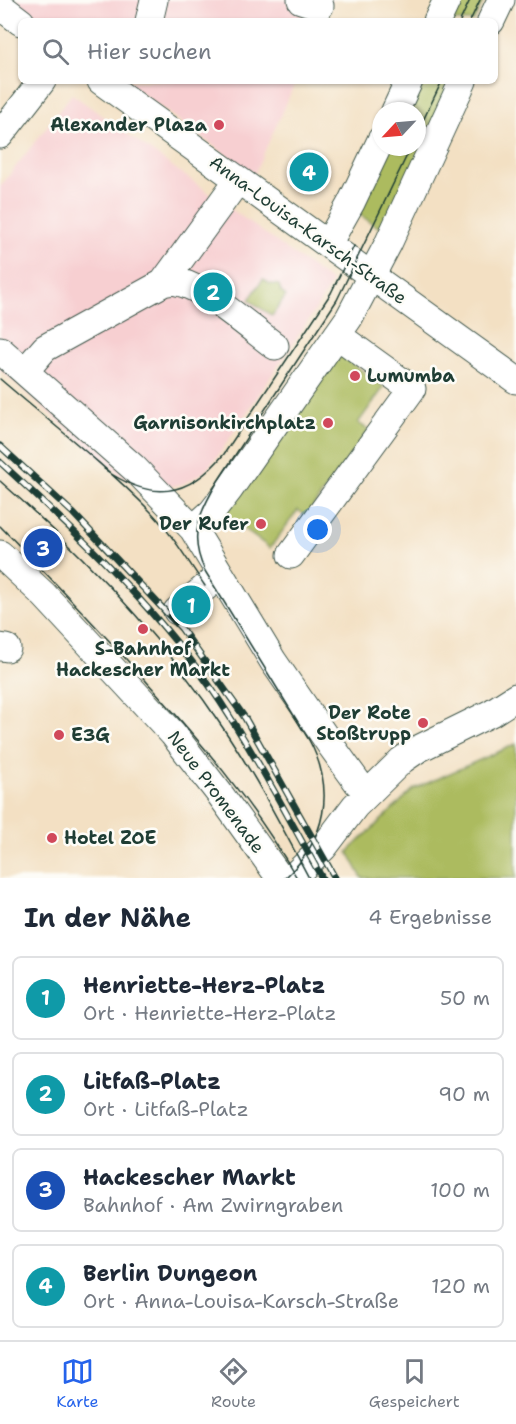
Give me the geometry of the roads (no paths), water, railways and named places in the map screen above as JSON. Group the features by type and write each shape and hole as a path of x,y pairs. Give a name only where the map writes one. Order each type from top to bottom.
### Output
{"street":[{"path":"150,18 154,0"},
{"path":"438,18 447,0"},
{"path":"492,18 501,0"},
{"path":"0,6 18,20"},
{"path":"0,135 40,84"},
{"path":"399,102 408,84"},
{"path":"193,530 212,512 229,490 337,335 372,276 462,84"},
{"name":"Anna-Louisa-Karsch-Straße","path":"117,85 238,180 516,380"},
{"path":"328,244 373,156"},
{"path":"163,283 238,180"},
{"path":"25,371 45,348 163,283 178,282 207,296 275,346"},
{"path":"291,555 412,389 337,335"},
{"path":"0,350 134,468 193,530 273,661 332,747 357,794"},
{"name":"Neue Promenade","path":"0,554 44,595 173,734 280,878"},
{"path":"177,611 220,575"},
{"path":"299,871 328,843 357,794 418,748 491,713 516,697"}],"tram line":[{"path":"461,18 470,0"},
{"path":"471,18 480,0"},
{"path":"426,114 441,84"},
{"path":"285,878 299,863 318,831 324,796 322,777 309,740 205,571 197,547 198,525 201,514 218,481 337,300 407,156"},
{"path":"104,469 121,480 153,490 183,487 197,480 210,469 224,454 331,293 354,246"},
{"path":"0,379 96,460 159,520 205,586"},
{"path":"0,481 91,567 120,597 174,661 246,764 309,878"},
{"path":"0,526 121,654 203,746 262,822 297,878"}],"railway":[{"path":"0,446 73,513 181,628 245,718 335,878"},
{"path":"0,462 110,568 186,654 239,732 322,878"}],"place":[{"name":"Alexander Plaza","path":"219,125"},
{"name":"Berlin Dungeon","path":"309,172"},
{"name":"Litfaß-Platz","path":"213,292"},
{"name":"Lumumba","path":"355,376"},
{"name":"Garnisonkirchplatz","path":"328,423"},
{"name":"Der Rufer","path":"261,524"},
{"name":"Hackescher Markt","path":"43,548"},
{"name":"Henriette-Herz-Platz","path":"191,605"},
{"name":"S-Bahnhof Hackescher Markt","path":"143,629"},
{"name":"Der Rote Stoßtrupp","path":"423,723"},
{"name":"E3G","path":"59,735"},
{"name":"Hotel ZOE","path":"52,838"}]}
